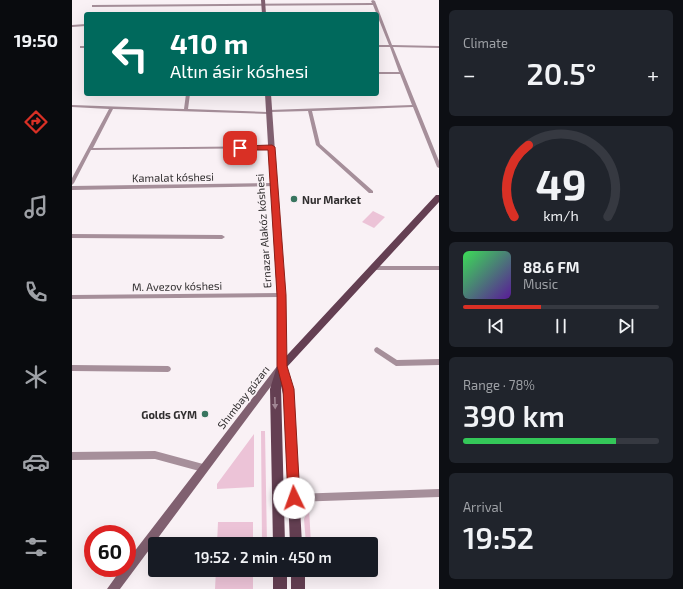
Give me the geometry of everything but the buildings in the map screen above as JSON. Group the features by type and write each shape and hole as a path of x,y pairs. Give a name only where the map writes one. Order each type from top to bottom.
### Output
{"main road":[{"name":"Ernazar Alakóz kóshesi","path":"268,96 281,295 282,366 288,389 296,537"},
{"name":"Shımbay gúzarı","path":"113,589 203,468 282,366 439,197"},
{"name":"Ernazar Alakóz kóshesi","path":"279,537 275,389 282,366"},
{"path":"280,577 280,589"},
{"path":"298,577 298,589"}],"street":[{"path":"93,6 264,2 373,2 376,12"},
{"path":"379,23 391,46 413,106 439,167"},
{"path":"72,26 84,26"},
{"path":"379,46 438,48"},
{"path":"379,73 400,73"},
{"path":"186,110 188,96"},
{"path":"72,106 269,112 413,106"},
{"path":"72,183 112,107"},
{"path":"310,110 318,144 371,192"},
{"path":"91,149 272,147"},
{"name":"Kamalat kóshesi","path":"72,188 274,186"},
{"path":"72,236 222,237"},
{"path":"372,268 439,268"},
{"name":"M. Avezov kóshesi","path":"72,297 281,295"},
{"path":"377,350 396,363 439,362"},
{"path":"72,368 168,369"},
{"path":"72,456 155,455 203,468"},
{"path":"294,498 439,493"}],"shaded area":[{"path":"373,211 385,217 374,228 362,222"},
{"path":"261,431 265,431 267,537 262,537"},
{"path":"254,434 254,487 217,489 217,484"},
{"path":"309,508 311,537 305,537 304,519"},
{"path":"218,522 253,522 253,537 217,537"},
{"path":"216,577 253,577 253,589 215,589"}],"place":[{"name":"Nur Market","path":"294,199"},
{"name":"Golds GYM","path":"205,414"}],"route":[{"path":"240,148 272,147 281,295 282,366 288,389 294,498"}]}
